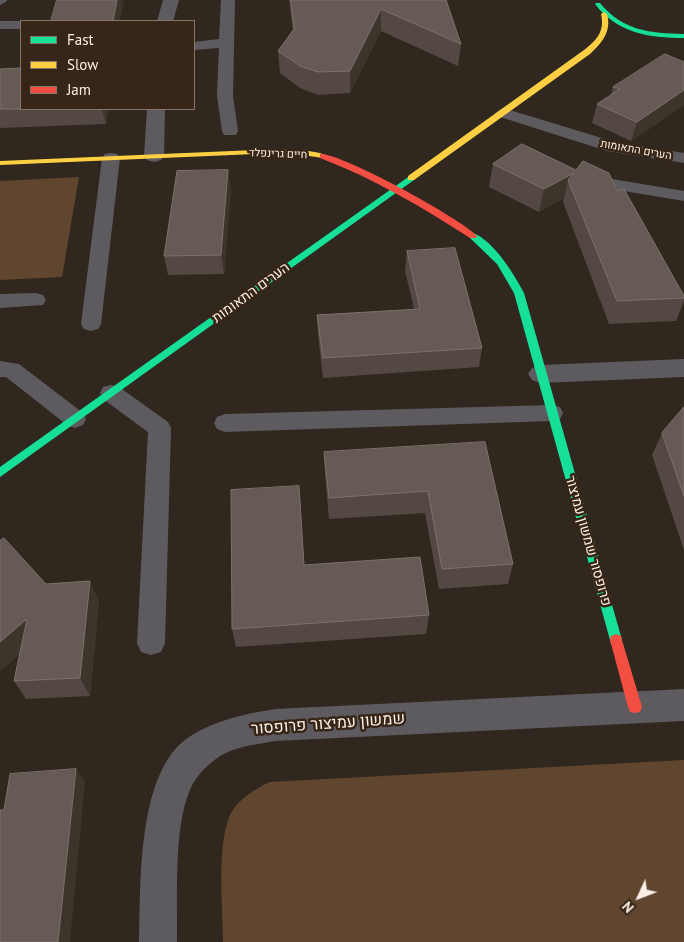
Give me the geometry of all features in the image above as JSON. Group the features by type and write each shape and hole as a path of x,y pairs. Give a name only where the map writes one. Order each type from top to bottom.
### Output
{"street":[{"path":"164,20 171,0"},
{"path":"588,52 604,34 608,23 598,0"},
{"path":"604,14 633,30 664,36"},
{"path":"631,40 664,36 684,36"},
{"path":"588,52 608,45"},
{"name":"הערים התאומות","path":"0,473 588,52"},
{"path":"154,156 156,110"},
{"name":"חיים גרינפלד","path":"0,163 255,152 302,153 327,157 350,166 395,190"},
{"name":"פרופסור שמשון עמיצור","path":"395,190 428,207 473,236 498,256 507,268 519,293 635,707"},
{"path":"541,374 684,368"},
{"name":"שמשון עמיצור פרופסור","path":"158,942 162,827 169,794 175,779 193,755 220,738 236,731 274,725 684,705"}],"lane":[{"path":"228,0 225,96 230,131"},
{"path":"0,25 20,25"},
{"path":"195,46 226,43"},
{"name":"הערים התאומות","path":"503,113 613,147 684,158"},
{"path":"92,324 110,158"},
{"path":"568,176 622,188 684,196"},
{"path":"0,302 36,300"},
{"path":"0,369 11,369 75,419"},
{"path":"111,393 160,428 152,643"},
{"path":"224,423 552,414"}],"shaded area":[{"path":"79,177 62,277 0,280 0,181"},
{"path":"684,760 684,942 223,942 222,858 226,826 231,813 238,803 269,782"}],"building":[{"path":"57,0 117,0 113,20 51,20"},
{"path":"291,0 446,0 461,44 381,9 350,71 318,72 300,66 278,51 294,29"},
{"path":"665,54 684,62 684,90 637,122 597,104 620,89 613,87"},
{"path":"20,68 20,109 0,109 0,69"},
{"path":"522,144 576,170 583,161 609,173 617,191 624,189 684,298 617,301 568,180 574,173 544,189 493,164"},
{"path":"228,170 221,255 164,256 177,171"},
{"path":"455,248 482,348 323,358 317,315 420,309 407,251"},
{"path":"684,407 684,496 662,433"},
{"path":"485,442 513,564 442,569 428,491 329,498 324,452"},
{"path":"299,486 304,565 420,557 429,615 232,629 231,490"},
{"path":"4,538 46,584 90,581 80,678 14,681 27,619 0,642 0,541"},
{"path":"76,769 58,942 0,942 0,810 4,810 10,774"}],"traffic: fast":[{"path":"598,4 606,14 625,27 648,34 684,36"},
{"path":"0,473 411,178"},
{"path":"473,236 500,262 519,293 616,640"}],"traffic: slow":[{"path":"411,178 587,52 602,36 606,26 604,14"},
{"path":"0,163 255,152 302,153 323,156"}],"traffic: jam":[{"path":"323,156 350,166 428,207 473,236"},
{"path":"616,640 635,707"}]}
